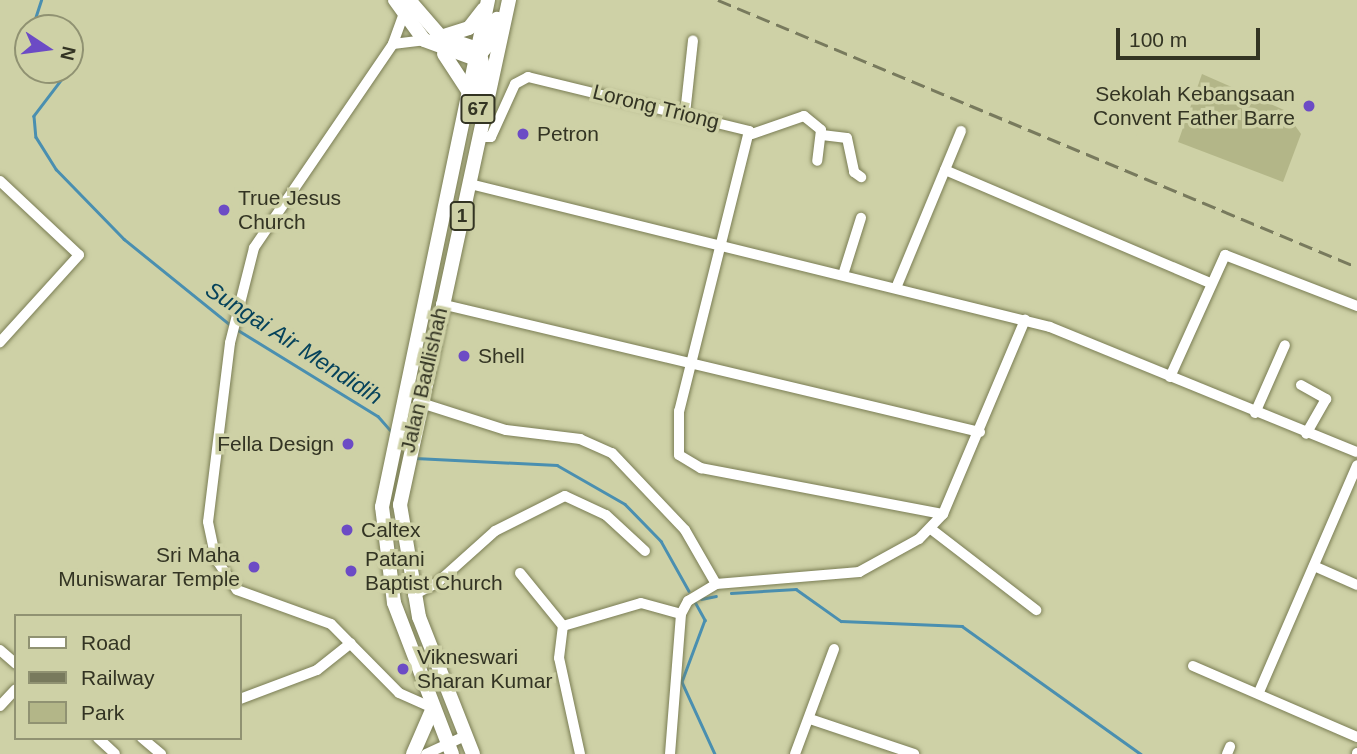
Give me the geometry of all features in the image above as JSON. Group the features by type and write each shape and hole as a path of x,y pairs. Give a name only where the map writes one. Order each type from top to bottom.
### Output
{"main road":[{"path":"395,0 403,16 424,40 478,54"},
{"path":"409,0 458,67 470,94"},
{"name":"Jalan Badlishah","path":"473,754 413,595 400,520 406,458 481,137 509,0"},
{"path":"441,44 469,28 492,1"},
{"name":"67","path":"475,162 478,54 491,41 492,1"},
{"name":"Jalan Badlishah","path":"450,749 389,582 382,507 391,443 478,54"},
{"path":"413,754 433,708"}],"street":[{"path":"403,16 393,44 261,236 236,308 208,522 216,559 237,590 324,620 351,643 399,693 433,708"},
{"path":"393,44 424,40"},
{"path":"685,114 693,40"},
{"name":"Lorong Triong","path":"481,137 491,137 515,84 528,78 685,114 752,134"},
{"path":"817,161 822,135 813,120 794,115 752,134 693,361 676,438 679,455 692,464 943,514"},
{"path":"896,288 961,131"},
{"path":"822,135 847,138 854,172 861,177"},
{"path":"945,170 1208,282"},
{"path":"0,181 79,255 0,342"},
{"path":"470,184 1025,320 1306,434 1357,452"},
{"path":"843,275 861,218"},
{"path":"1170,377 1218,261 1231,254 1357,306"},
{"path":"441,303 693,361 980,432"},
{"path":"670,754 681,614 688,601 716,584 859,572 886,561 931,529 943,514 980,432 1025,320"},
{"path":"1255,413 1285,345"},
{"path":"1301,384 1326,399 1306,434"},
{"path":"418,402 506,429 580,439 612,453 685,530 716,584"},
{"path":"1259,692 1357,465"},
{"path":"413,595 437,583 495,531 565,496 606,515 645,551"},
{"path":"931,529 1036,610"},
{"path":"1314,566 1357,585"},
{"path":"520,573 563,626 559,658 580,754"},
{"path":"563,626 641,603 681,614"},
{"path":"242,698 317,670 351,643"},
{"path":"795,754 834,649"},
{"path":"0,650 14,662"},
{"path":"1193,666 1259,692 1357,737"},
{"path":"0,706 14,691"},
{"path":"810,719 914,754"},
{"path":"426,754 450,749 466,736"},
{"path":"100,740 115,754"},
{"path":"144,740 161,754"}],"green space":[{"path":"1202,74 1284,110 1301,134 1283,182 1178,142"}],"waterway":[{"name":"Sungai Air Mendidih","path":"36,14 41,0"},
{"name":"Sungai Air Mendidih","path":"58,84 34,116 36,137 56,169 124,239 232,326"},
{"name":"Sungai Air Mendidih","path":"238,330 378,416 392,432"},
{"name":"Sungai Air Mendidih","path":"415,458 557,465 625,504 661,541 689,591"},
{"path":"731,593 796,589 841,621 962,626 1141,754"},
{"path":"701,599 716,596"},
{"path":"694,600 705,620 682,682 715,754"}],"railway":[{"path":"718,0 1357,267"}],"place":[{"name":"Sekolah Kebangsaan Convent Father Barre","path":"1309,106"},
{"name":"Petron","path":"523,134"},
{"name":"True Jesus Church","path":"224,210"},
{"name":"Shell","path":"464,356"},
{"name":"Fella Design","path":"348,444"},
{"name":"Caltex","path":"347,530"},
{"name":"Sri Maha Muniswarar Temple","path":"254,567"},
{"name":"Patani Baptist Church","path":"351,571"},
{"name":"Vikneswari Sharan Kumar","path":"403,669"}]}
